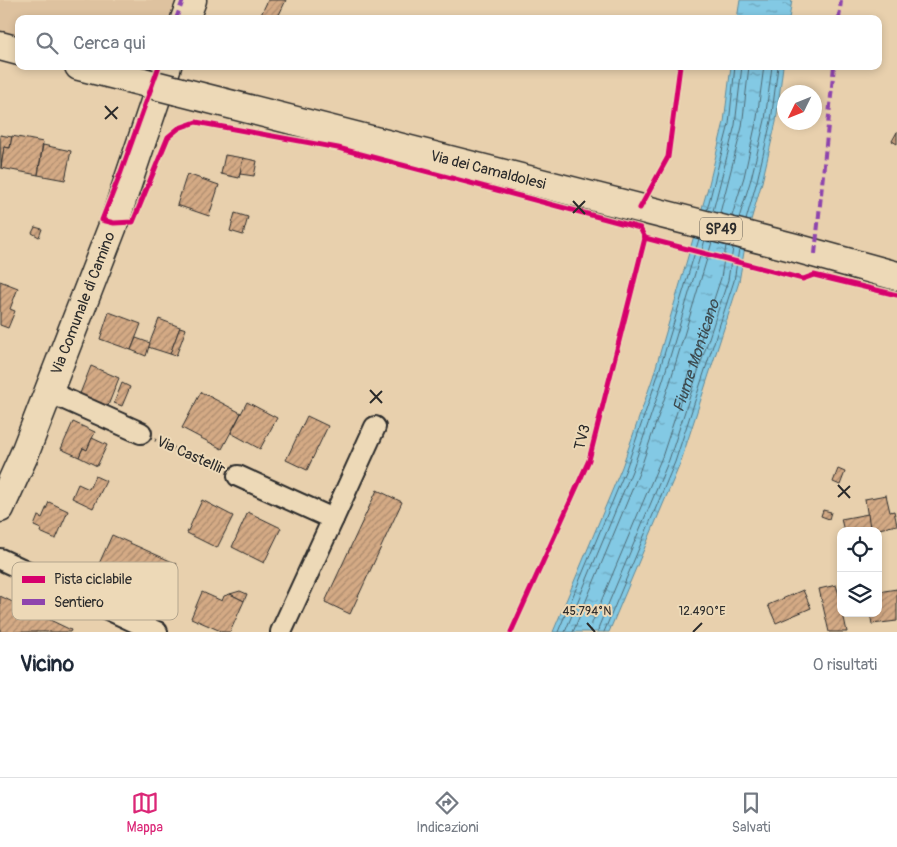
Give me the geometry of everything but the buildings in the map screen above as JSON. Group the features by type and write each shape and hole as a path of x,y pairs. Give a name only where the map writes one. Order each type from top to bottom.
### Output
{"main road":[{"path":"186,15 192,0"},
{"path":"0,46 15,50"},
{"name":"Via dei Camaldolesi","path":"96,70 143,82 172,78 897,276"},
{"name":"Via Comunale di Camino","path":"0,508 24,455 172,78"}],"street":[{"name":"Via Castellir","path":"49,392 141,434"},
{"path":"280,632 375,427"},
{"name":"Via Castellir","path":"238,476 333,519"},
{"path":"0,559 12,565"},
{"path":"131,620 157,632"}],"shaded area":[{"path":"0,0 192,0 186,15 15,15 15,36 0,32"}],"water":[{"path":"740,0 792,0 790,15 738,15"},
{"name":"Fiume Monticano","path":"730,70 782,70 781,85 777,85 776,122 747,234 739,282 680,464 609,632 553,632 622,467 653,377 709,184 724,122"}],"marked path":[{"path":"177,15 183,0"},
{"path":"839,15 841,0"},
{"path":"815,254 834,70"}],"cycle path":[{"name":"TV3","path":"158,70 102,220 114,223 133,222 168,137 179,128 196,122 338,148 640,228 645,238 589,460 511,632"},
{"path":"640,208 668,157 679,70"},
{"path":"645,238 803,279 814,275 897,295"}]}
